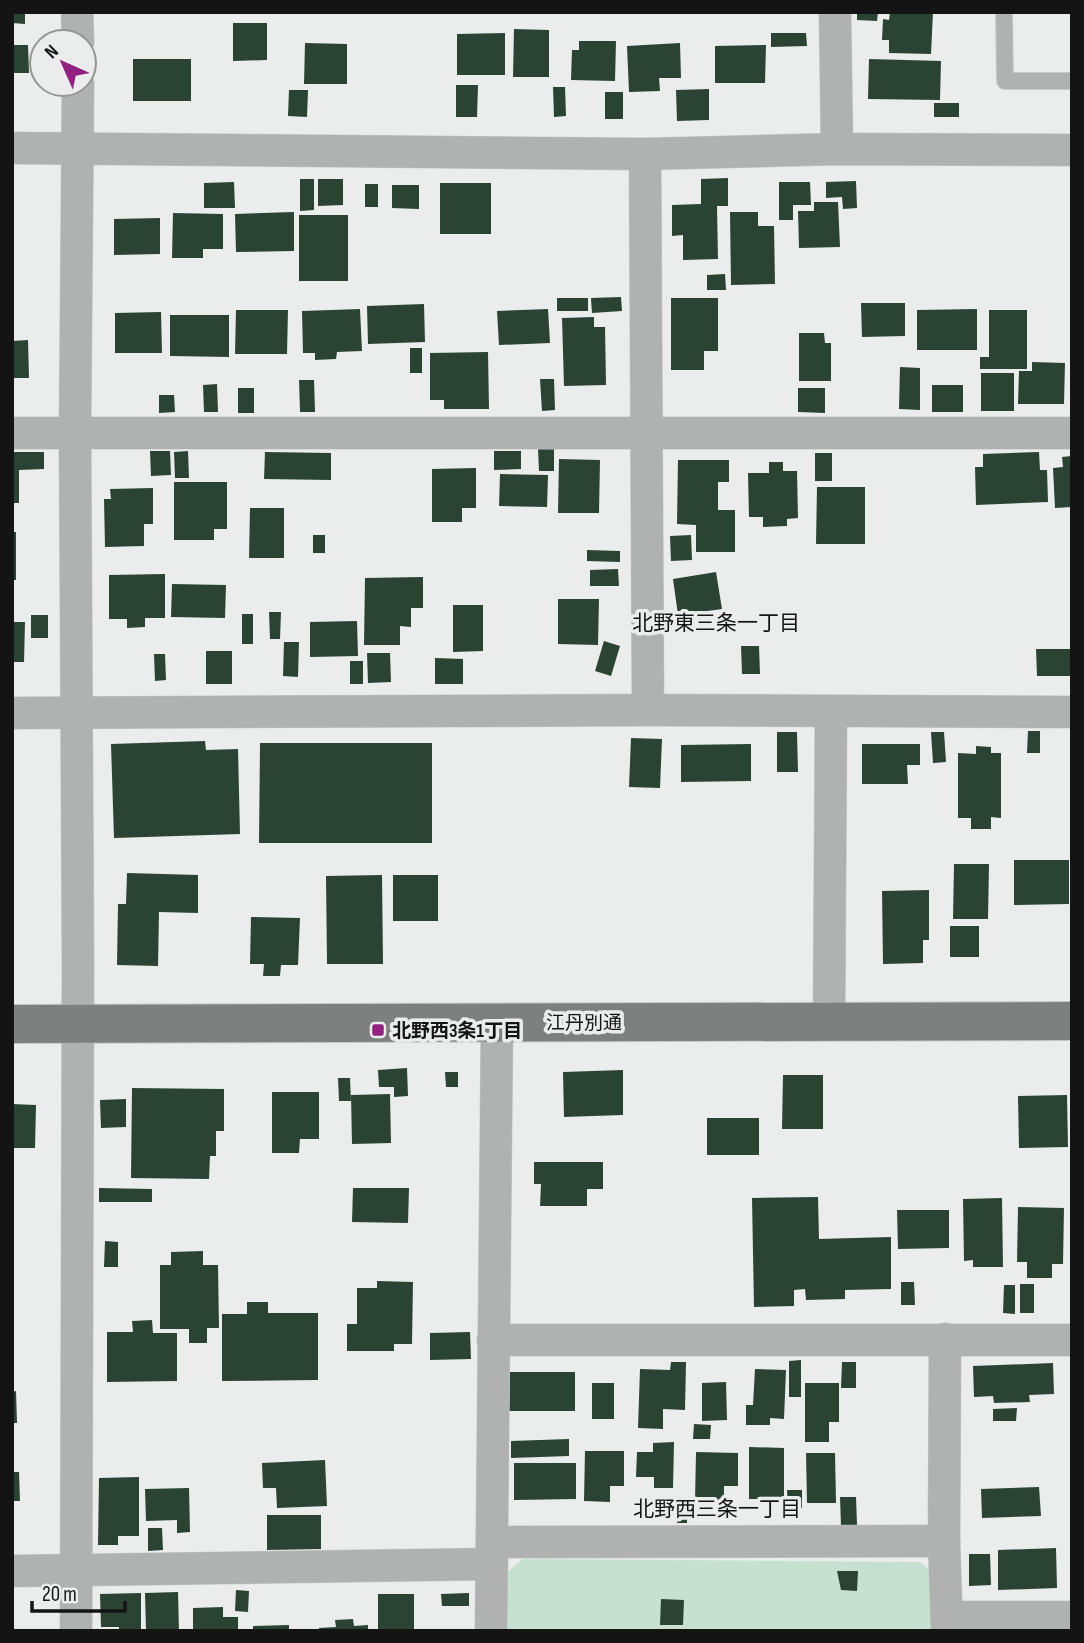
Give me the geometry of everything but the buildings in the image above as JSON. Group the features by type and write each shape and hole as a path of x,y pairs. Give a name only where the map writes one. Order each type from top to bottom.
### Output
{"main road":[{"name":"江丹別通","path":"12,1024 1072,1021"}],"street":[{"path":"835,12 836,149"},
{"path":"76,1631 78,1024 75,433 78,98"},
{"path":"12,148 646,154 836,149 1072,150"},
{"path":"646,154 648,710"},
{"path":"12,433 1072,433"},
{"path":"12,713 648,710 1072,712"},
{"path":"829,1023 831,712"},
{"path":"491,1631 497,1022"},
{"path":"945,1339 944,1541 947,1624 1072,1618"},
{"path":"493,1340 1072,1340"},
{"path":"12,1571 76,1571 492,1553 944,1541"}],"lane":[{"path":"1004,12 1005,81 1072,81"}],"green space":[{"path":"523,1559 920,1562 932,1572 932,1631 507,1631 507,1572"}],"place":[{"name":"北野西3条1丁目","path":"378,1030"}],"district":[{"name":"北野東三条一丁目","path":"716,623"},
{"name":"北野西三条一丁目","path":"717,1509"}]}
